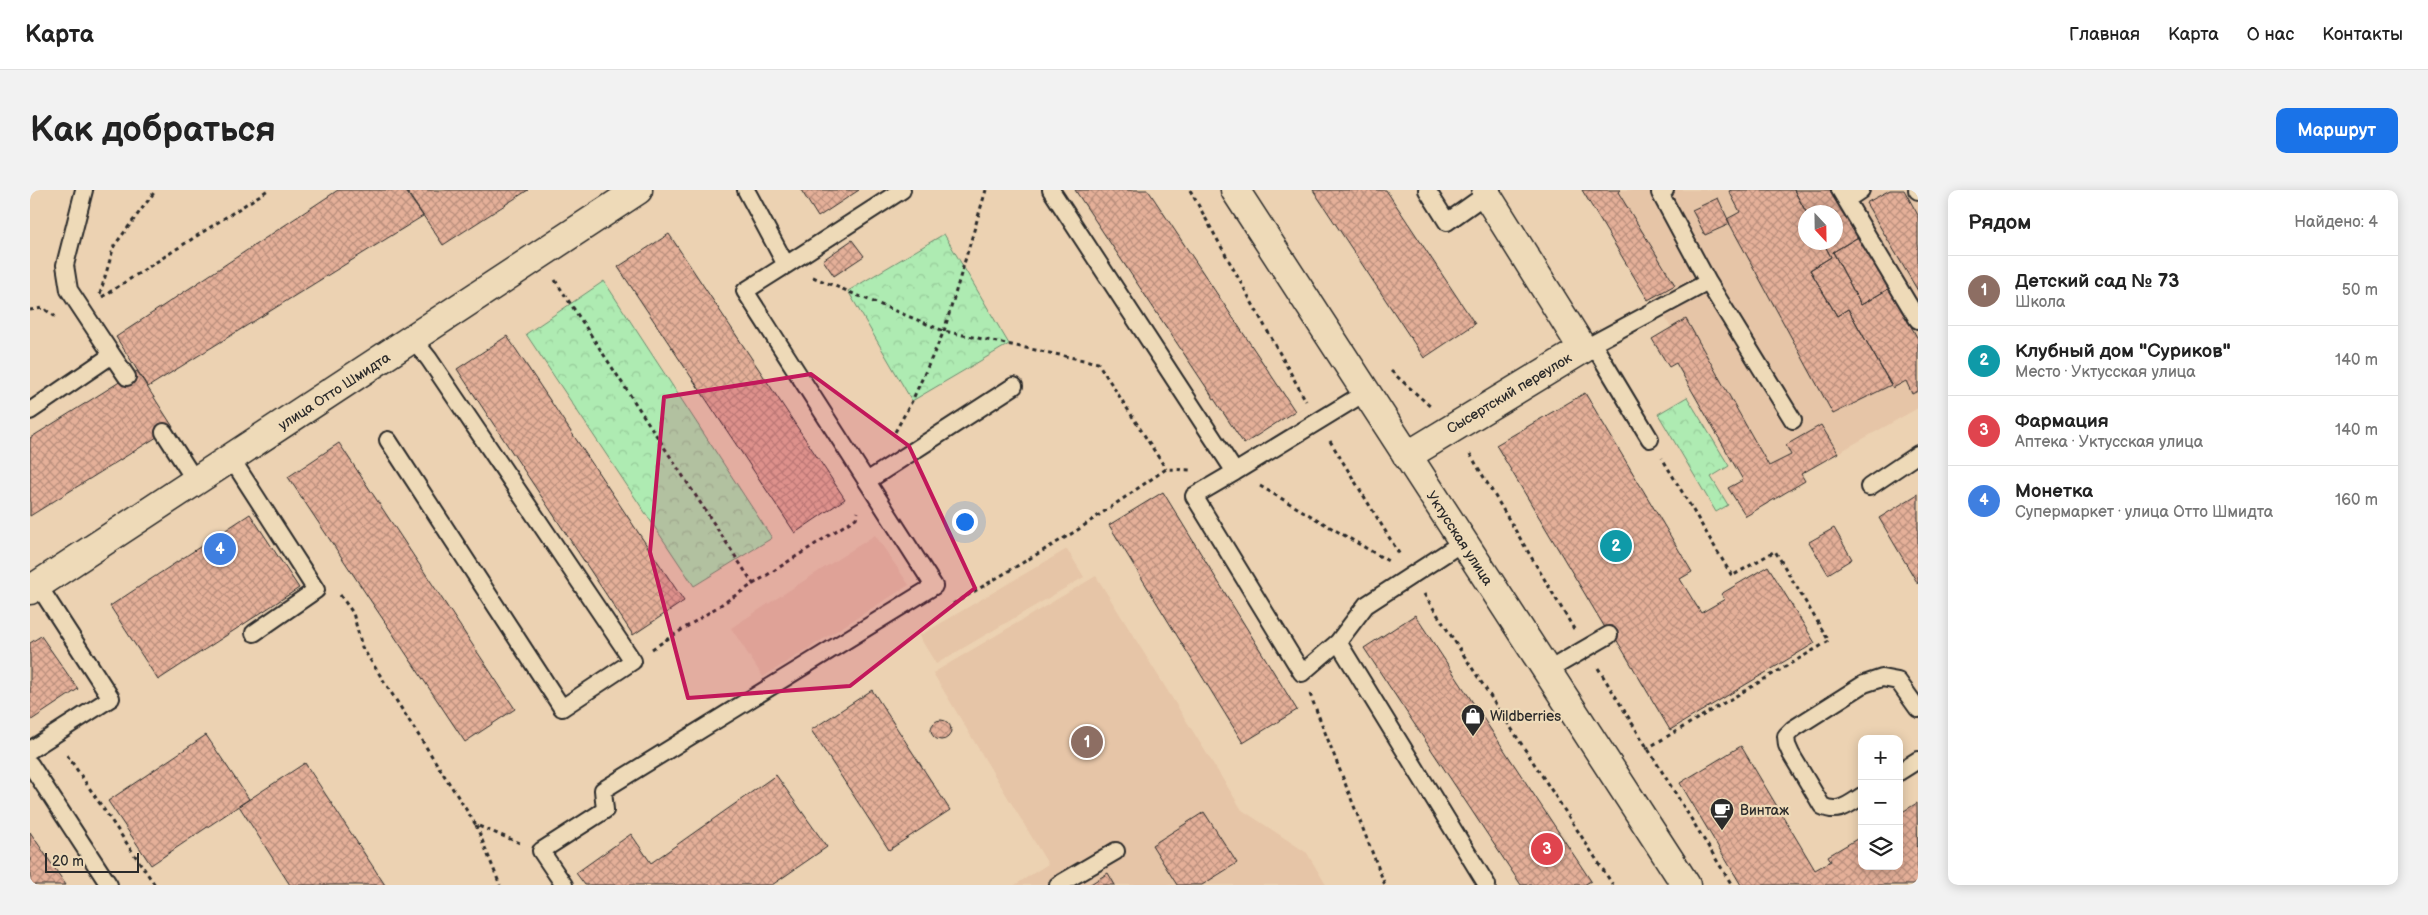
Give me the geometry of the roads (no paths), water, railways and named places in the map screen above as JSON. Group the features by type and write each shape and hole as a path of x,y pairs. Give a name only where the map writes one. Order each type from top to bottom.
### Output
{"street":[{"name":"улица Отто Шмидта","path":"34,587 638,190"},
{"name":"Уктусская улица","path":"1235,190 1686,885"},
{"name":"Сысертский переулок","path":"1408,456 1453,426 1588,346 1489,192"}],"lane":[{"path":"84,190 65,265 69,290 127,377"},
{"path":"746,190 786,265"},
{"path":"564,885 541,851 605,810 603,790 934,586 745,291 902,190"},
{"path":"1051,190 1236,472"},
{"path":"1427,190 1447,222 1489,192"},
{"path":"1665,190 1660,193 1708,282 1793,420"},
{"path":"1861,190 1843,195 1918,320"},
{"path":"1650,438 1588,346 1708,282"},
{"path":"388,440 562,708 633,661 429,359 413,339"},
{"path":"30,411 112,355"},
{"path":"867,481 1014,386"},
{"path":"1366,392 1194,496 1302,673 1338,642 1366,604 1463,542"},
{"path":"164,432 196,482"},
{"path":"1869,487 1918,454"},
{"path":"231,458 316,590 254,633"},
{"path":"30,750 112,698 34,587"},
{"path":"1547,671 1609,635"},
{"path":"1338,642 1487,885"},
{"path":"1858,798 1842,808 1831,810 1822,806 1791,754 1786,736 1793,729 1864,684 1882,678 1898,681 1918,709"},
{"path":"1903,769 1918,760"},
{"path":"30,764 109,885"},
{"path":"1058,885 1116,851"}],"place":[{"name":"Клубный дом \"Суриков\"","path":"1616,546"},
{"name":"Монетка","path":"220,549"},
{"name":"Wildberries","path":"1473,737"},
{"name":"Детский сад № 73","path":"1087,742"},
{"name":"Винтаж","path":"1722,831"},
{"name":"Фармация","path":"1547,849"}]}
